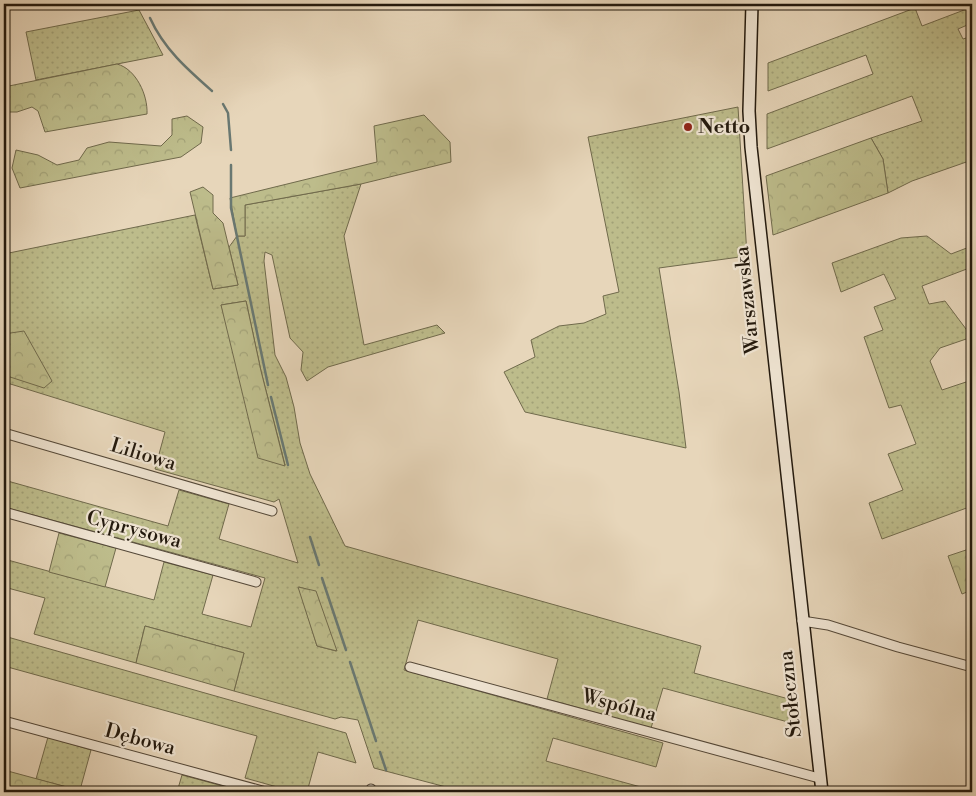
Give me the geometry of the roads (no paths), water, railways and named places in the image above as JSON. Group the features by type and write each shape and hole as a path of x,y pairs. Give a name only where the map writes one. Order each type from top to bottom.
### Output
{"main road":[{"name":"Warszawska","path":"752,4 749,111 751,147 799,592"},
{"name":"Stołeczna","path":"799,592 822,792"}],"street":[{"name":"Liliowa","path":"4,433 272,511"},
{"name":"Cyprysowa","path":"4,512 256,582"},
{"path":"802,621 828,625 898,647 972,667"},
{"name":"Wspólna","path":"410,667 819,778"},
{"name":"Dębowa","path":"4,721 266,792"}],"waterway":[{"path":"150,18 169,49 212,91"},
{"path":"223,104 228,113 231,150"},
{"path":"231,165 231,208 268,385"},
{"path":"271,397 288,465"},
{"path":"310,537 319,565"},
{"path":"322,578 346,650"},
{"path":"350,662 376,741"},
{"path":"380,752 386,770"}],"place":[{"name":"Netto","path":"688,127"}]}
